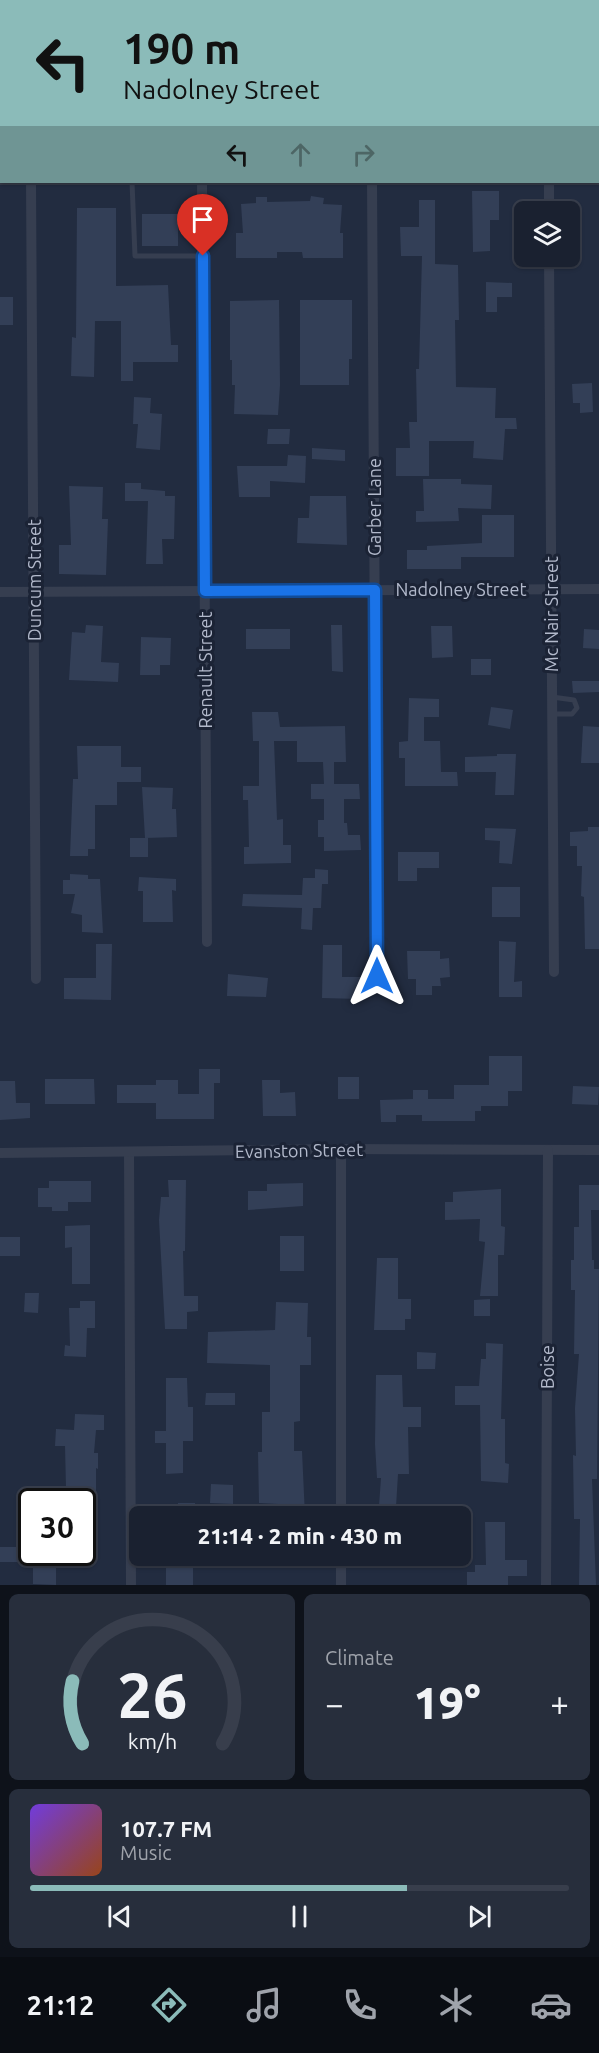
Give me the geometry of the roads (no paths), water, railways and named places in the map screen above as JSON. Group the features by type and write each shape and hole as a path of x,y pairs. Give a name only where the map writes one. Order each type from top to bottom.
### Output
{"street":[{"name":"Duncum Street","path":"31,183 36,979"},
{"name":"Renault Street","path":"202,183 207,942"},
{"name":"Garber Lane","path":"372,183 377,976"},
{"path":"549,183 549,201"},
{"name":"Mc Nair Street","path":"549,267 554,972"},
{"name":"Nadolney Street","path":"0,592 599,589"},
{"path":"341,1149 341,1506"},
{"name":"Evanston Street","path":"0,1153 341,1149 599,1150"},
{"name":"Boise","path":"546,1585 548,1150"},
{"path":"129,1152 131,1585"},
{"path":"341,1566 341,1585"}],"lane":[{"path":"132,183 135,256 203,256"},
{"path":"552,697 574,700 577,708 572,714 552,714"}]}
